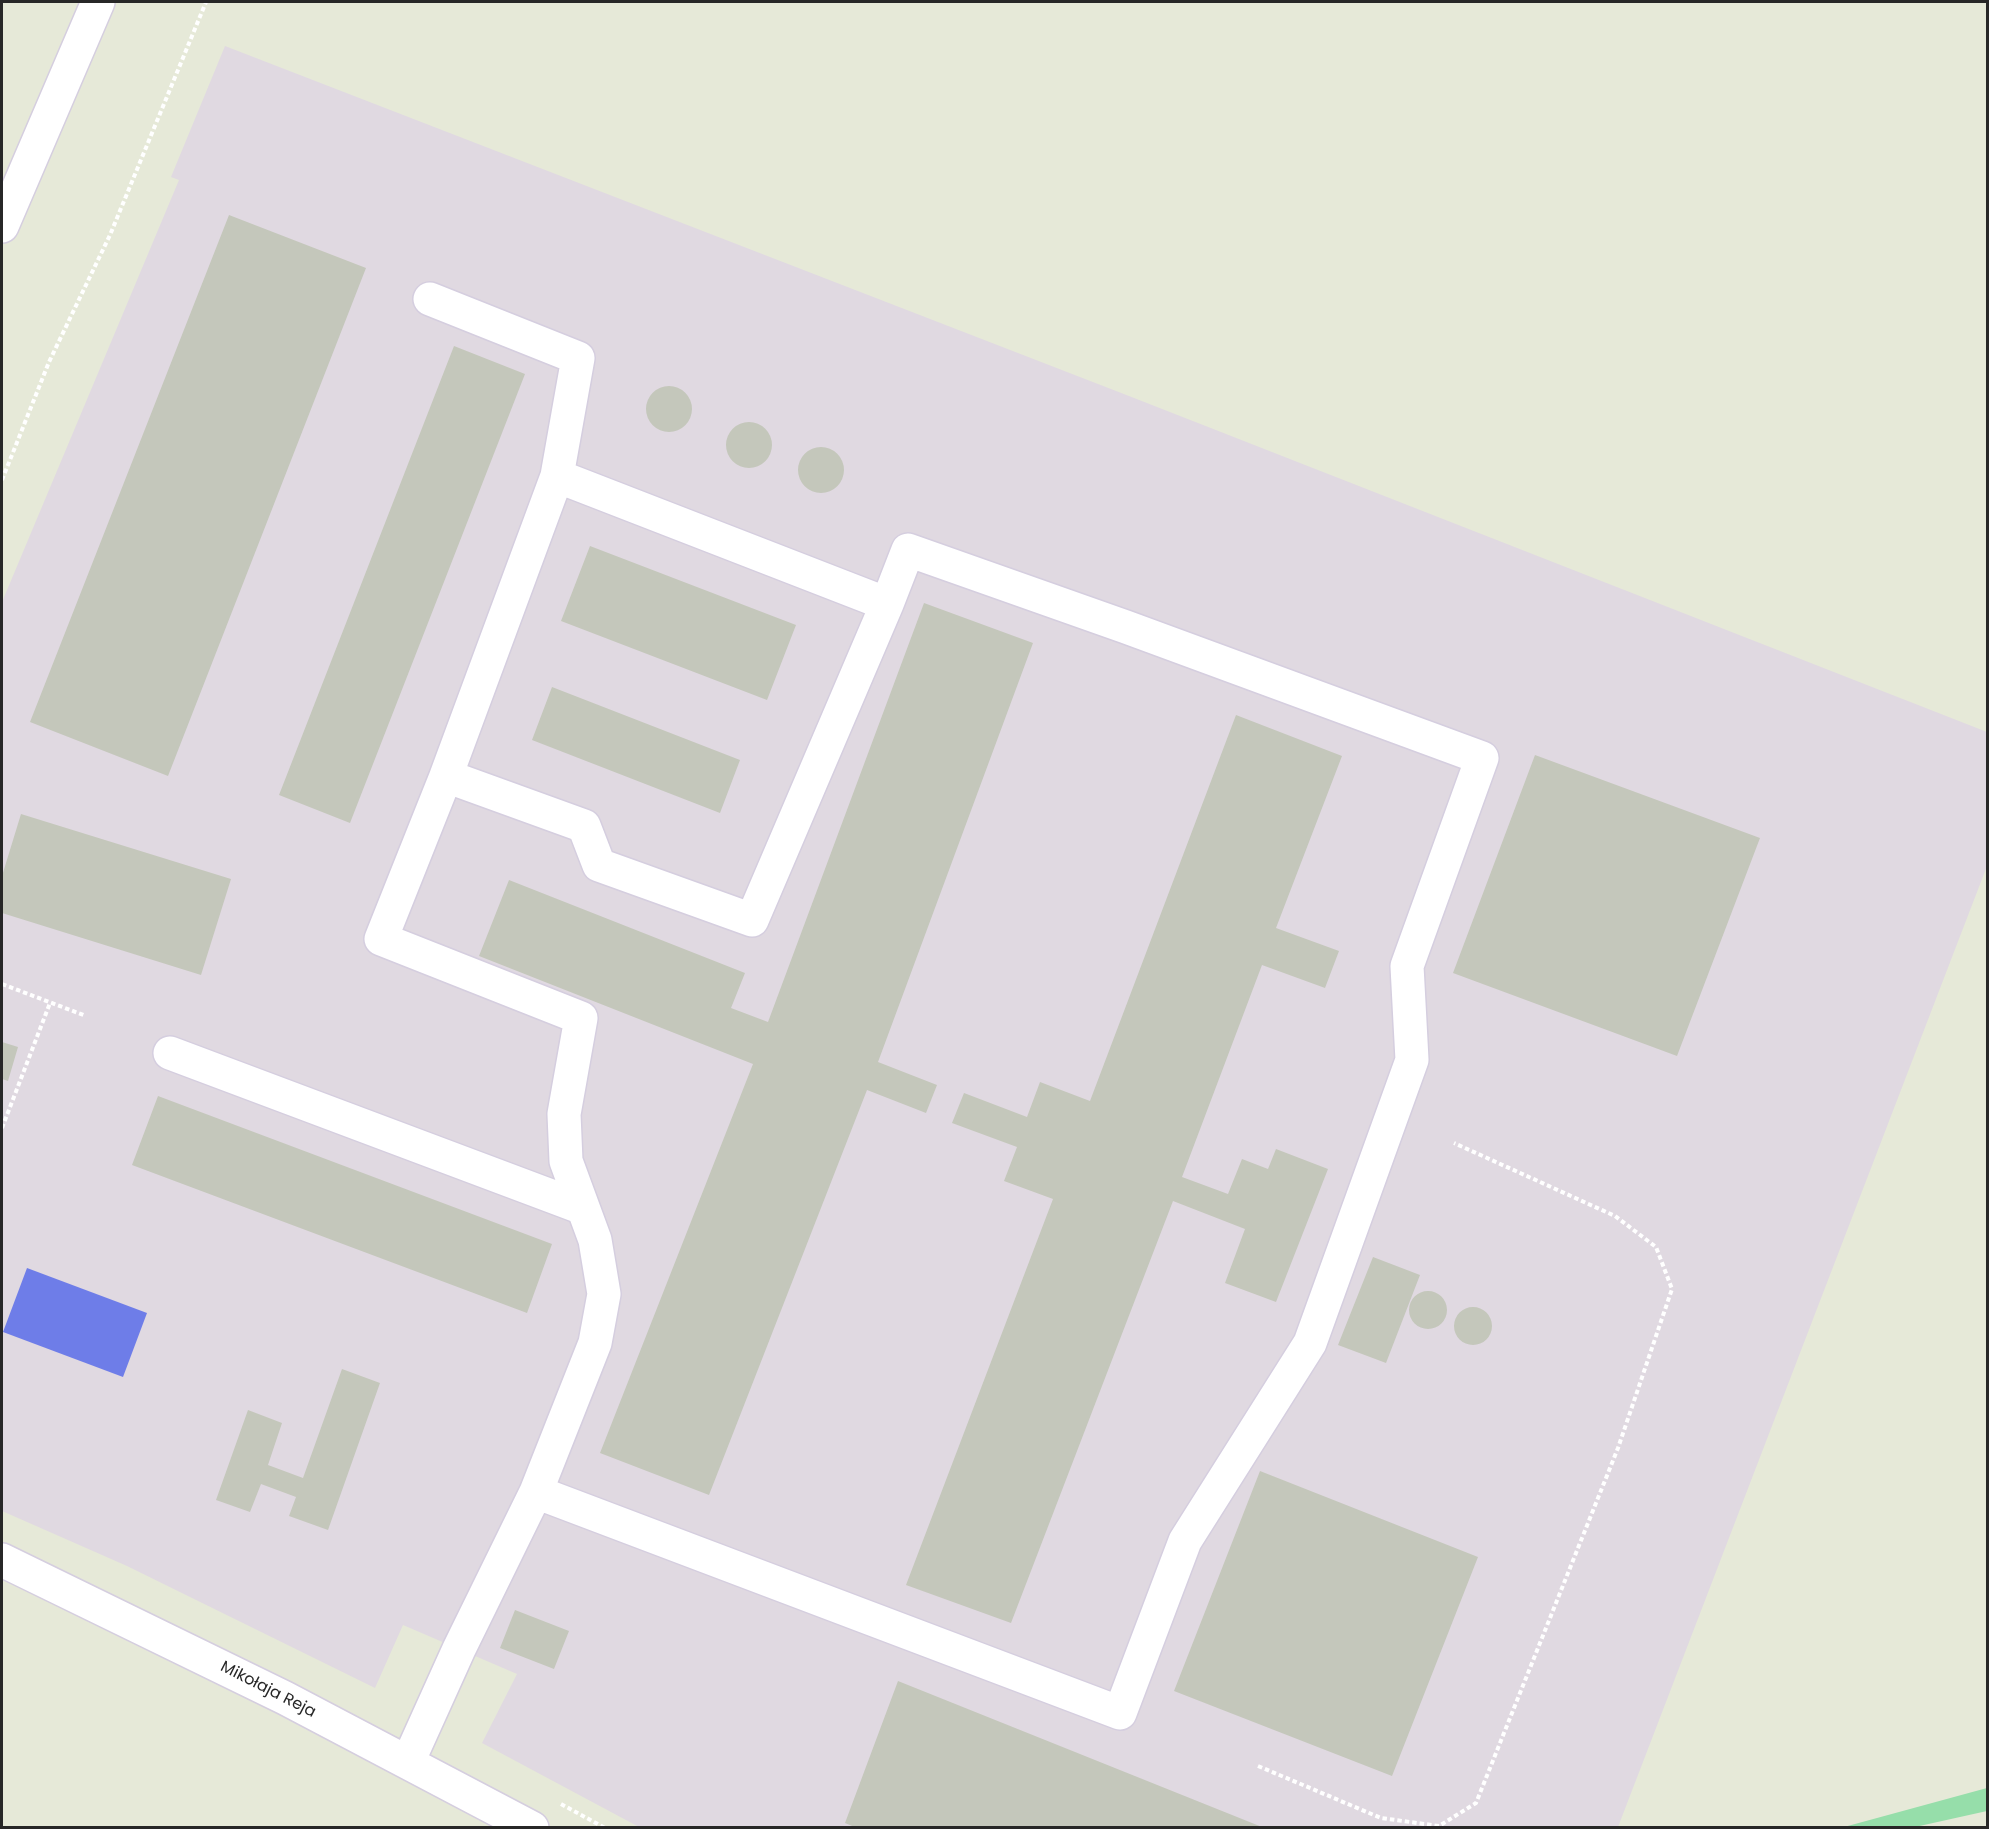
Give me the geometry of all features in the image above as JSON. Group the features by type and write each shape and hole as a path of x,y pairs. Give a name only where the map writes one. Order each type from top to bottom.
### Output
{"street":[{"path":"2,226 98,2"},
{"path":"408,1762 459,1649 536,1492 595,1343 604,1294 595,1240 566,1161 564,1114 581,1018 381,939 446,776 557,476 578,358 430,299"},
{"path":"557,476 887,604"},
{"path":"446,776 584,826 599,865 753,920 908,550 1126,627 1482,758 1407,966 1412,1060 1310,1344 1185,1541 1120,1713 536,1492"},
{"path":"170,1053 583,1208"},
{"name":"Mikołaja Reja","path":"2,1560 275,1693 532,1827"}],"path":[{"path":"2,480 49,362 110,235 207,2"},
{"path":"2,984 86,1017"},
{"path":"2,1128 50,1003"},
{"path":"1258,1766 1381,1818 1439,1826 1476,1803 1618,1448 1672,1290 1656,1247 1616,1216 1454,1143"}],"shaded area":[{"path":"225,46 1129,396 1987,732 1987,866 1618,1827 639,1827 482,1743 517,1674 403,1625 375,1688 127,1566 2,1511 2,602 179,180 171,177"}],"green space":[{"path":"1987,1788 1987,1811 1915,1827 1844,1827"}],"water":[{"path":"27,1268 147,1313 123,1377 3,1332"}],"building":[{"path":"229,215 366,268 168,776 30,722"},
{"path":"454,346 525,374 350,823 279,795"},
{"path":"674,386 686,392 691,400 691,418 686,426 678,431 664,432 656,429 649,422 646,404 649,396 656,389"},
{"path":"754,422 766,428 771,436 771,454 766,462 758,467 744,468 732,462 727,454 726,440 732,428 740,423"},
{"path":"821,447 830,448 838,453 843,461 843,479 838,487 830,492 821,493 812,492 804,487 799,479 798,470 799,461 804,453 812,448"},
{"path":"590,546 796,625 767,700 561,621"},
{"path":"924,603 1033,643 878,1062 937,1085 926,1113 867,1090 709,1495 600,1453 753,1064 479,956 509,880 745,973 731,1008 768,1022"},
{"path":"552,687 740,760 720,813 532,740"},
{"path":"1236,715 1342,756 1276,928 1339,951 1325,988 1262,965 1182,1177 1228,1194 1242,1159 1268,1169 1276,1149 1328,1169 1276,1302 1225,1283 1245,1229 1173,1201 1011,1623 906,1585 1053,1199 1004,1181 1017,1147 952,1123 964,1093 1027,1117 1040,1082 1090,1101"},
{"path":"1535,755 1760,838 1677,1056 1453,973"},
{"path":"21,814 231,879 201,975 2,913 2,876"},
{"path":"2,1042 18,1047 8,1081 2,1079"},
{"path":"158,1096 552,1244 527,1313 132,1165"},
{"path":"1373,1257 1420,1275 1386,1363 1338,1345"},
{"path":"1428,1291 1441,1297 1447,1310 1441,1323 1428,1329 1415,1323 1409,1310 1415,1297"},
{"path":"1473,1307 1486,1313 1492,1326 1486,1339 1473,1345 1460,1339 1454,1326 1460,1313"},
{"path":"342,1369 380,1383 328,1530 289,1516 296,1497 261,1484 250,1512 216,1500 248,1410 282,1423 268,1465 303,1478"},
{"path":"1260,1471 1478,1557 1392,1776 1174,1691"},
{"path":"515,1610 569,1631 554,1669 500,1648"},
{"path":"898,1681 1262,1828 857,1828 845,1823"}]}
